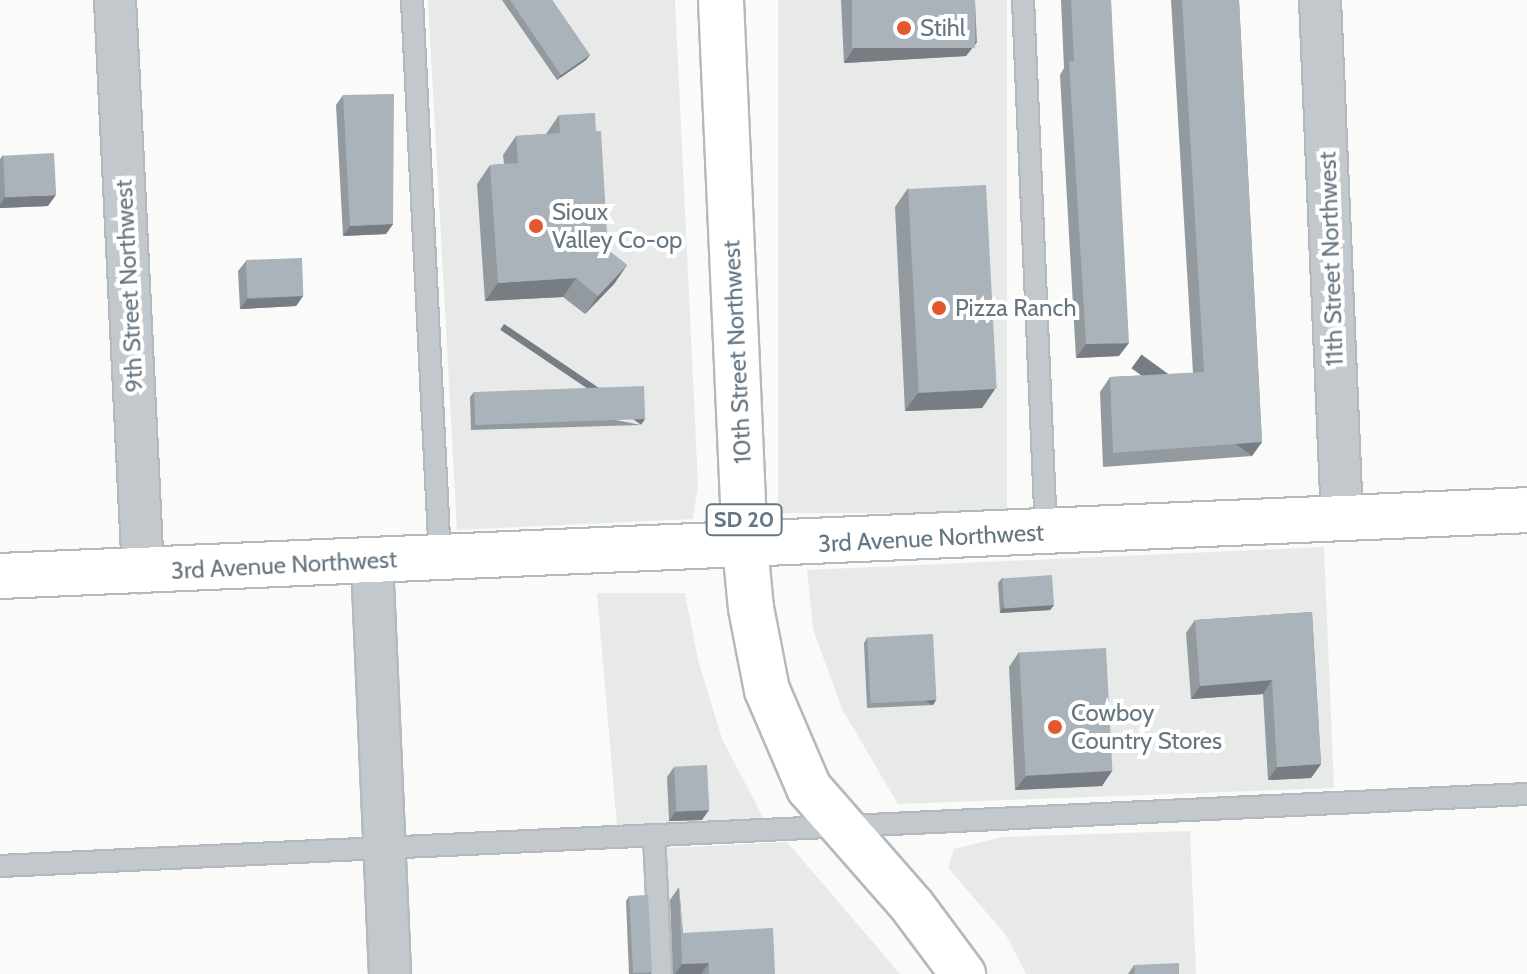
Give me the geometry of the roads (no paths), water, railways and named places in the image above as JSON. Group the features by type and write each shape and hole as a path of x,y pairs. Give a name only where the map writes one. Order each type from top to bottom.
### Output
{"main road":[{"name":"10th Street Northwest","path":"721,0 745,547 751,608 767,690 795,764 841,828 913,907 963,974"},
{"name":"3rd Avenue Northwest","path":"0,576 745,547 1527,510"}],"street":[{"name":"9th Street Northwest","path":"115,0 143,572"},
{"name":"11th Street Northwest","path":"1320,0 1342,518"},
{"path":"372,561 390,974"}],"lane":[{"path":"412,0 440,558"},
{"path":"1023,0 1046,532"},
{"path":"0,866 1527,794"},
{"path":"654,836 661,974"}],"place":[{"name":"Stihl","path":"904,28"},
{"name":"Sioux Valley Co-op","path":"536,226"},
{"name":"Pizza Ranch","path":"939,308"},
{"name":"Cowboy Country Stores","path":"1055,727"}]}
